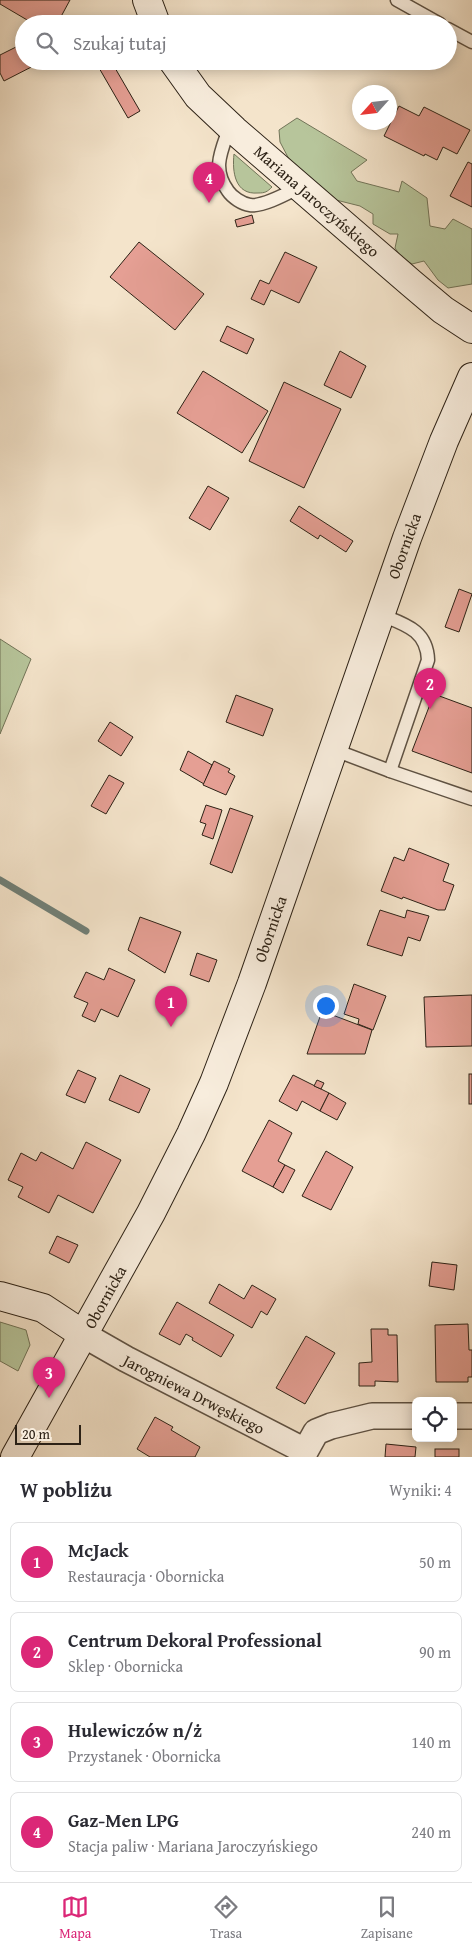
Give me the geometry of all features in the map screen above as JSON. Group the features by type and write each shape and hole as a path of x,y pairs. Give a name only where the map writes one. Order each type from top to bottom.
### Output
{"main road":[{"name":"Mariana Jaroczyńskiego","path":"179,70 198,96 230,126 436,304 472,329"},
{"name":"Obornicka","path":"16,1457 156,1205 214,1083 252,983 379,614 425,490 465,410 472,377"},
{"path":"0,1296 43,1308 84,1336"}],"street":[{"name":"Jarogniewa Drwęskiego","path":"84,1336 167,1380 308,1447 330,1426 372,1416 412,1416"},
{"path":"457,1416 472,1416"}],"lane":[{"path":"397,0 424,15"},
{"path":"457,34 472,42"},
{"path":"230,126 218,161 220,180 232,196 250,206 267,202 300,187"},
{"path":"379,614 408,626 419,634 425,641 428,650 428,660 390,771"},
{"path":"332,749 472,799"}],"green space":[{"path":"297,118 367,160 351,172 357,181 399,192 402,181 427,198 430,226 445,229 453,219 472,229 472,284 448,288 438,280 424,261 412,264 401,257 395,248 398,234 390,234 373,224 373,214 360,206 336,200 290,161 280,142 279,130"},
{"path":"234,154 272,187 262,193 250,193 244,190 235,175"},
{"path":"0,639 31,659 0,734"},
{"path":"0,1322 26,1330 30,1345 18,1371 0,1361"}],"building":[{"path":"0,0 70,0 62,15 19,15 0,4"},
{"path":"15,48 15,70 25,70 4,81 0,73 0,55"},
{"path":"100,70 116,70 140,111 128,118"},
{"path":"399,106 419,116 424,107 470,130 457,154 443,147 437,160 425,154 424,156 384,136 387,130 397,130 397,110"},
{"path":"468,162 472,164 472,207 450,196"},
{"path":"252,215 254,223 237,227 235,220"},
{"path":"139,242 204,294 175,330 110,277"},
{"path":"285,252 317,267 299,303 271,290 264,305 251,299 260,280 269,284"},
{"path":"227,326 254,339 247,354 220,341"},
{"path":"340,351 366,366 351,398 324,385"},
{"path":"203,371 268,411 242,453 177,413"},
{"path":"284,382 341,409 304,488 249,461"},
{"path":"208,486 229,498 210,530 189,518"},
{"path":"299,506 353,541 346,552 320,535 318,539 290,521"},
{"path":"459,589 472,594 459,632 445,627"},
{"path":"434,694 472,708 472,773 412,751"},
{"path":"236,695 273,709 263,736 226,722"},
{"path":"110,722 133,737 121,756 98,741"},
{"path":"188,751 212,765 204,784 180,770"},
{"path":"214,761 230,769 228,772 235,776 226,795 203,785"},
{"path":"109,775 124,783 106,814 91,806"},
{"path":"206,805 222,810 213,839 202,835 206,824 200,822"},
{"path":"230,808 253,816 232,873 210,864"},
{"path":"409,848 449,864 443,881 454,885 445,910 438,910 381,891 394,857 404,861"},
{"path":"380,910 405,918 407,910 429,916 420,941 408,937 402,956 367,945"},
{"path":"140,917 181,932 165,973 128,950"},
{"path":"197,953 217,960 209,982 190,975"},
{"path":"109,968 135,980 118,1017 101,1009 95,1022 82,1016 88,1003 74,997 86,972 104,980"},
{"path":"354,984 386,996 373,1030 358,1024 359,1019 344,1014"},
{"path":"472,995 472,1046 426,1047 424,997"},
{"path":"322,1011 372,1030 365,1054 307,1054"},
{"path":"78,1070 96,1078 85,1103 66,1095"},
{"path":"469,1074 472,1074 472,1104 469,1104"},
{"path":"120,1075 150,1089 139,1113 109,1100"},
{"path":"293,1075 329,1093 320,1111 302,1101 297,1111 279,1101"},
{"path":"317,1080 324,1083 321,1089 314,1086"},
{"path":"329,1093 346,1103 337,1120 320,1111"},
{"path":"269,1120 292,1133 278,1161 285,1165 273,1187 242,1171"},
{"path":"86,1142 121,1160 93,1213 58,1195 49,1213 18,1197 23,1187 8,1180 21,1153 36,1161 41,1152 73,1169"},
{"path":"326,1151 353,1167 331,1210 302,1196"},
{"path":"285,1165 295,1170 283,1193 273,1187"},
{"path":"57,1236 78,1245 69,1263 49,1253"},
{"path":"432,1262 457,1265 454,1290 429,1286"},
{"path":"219,1284 244,1299 252,1285 276,1299 267,1315 261,1311 252,1328 209,1303"},
{"path":"177,1302 234,1335 221,1357 192,1340 193,1338 186,1334 180,1345 159,1334"},
{"path":"468,1324 469,1350 472,1350 472,1377 468,1377 468,1382 436,1382 435,1325"},
{"path":"371,1329 388,1329 388,1335 397,1335 398,1382 375,1381 375,1386 359,1386 359,1363 372,1362"},
{"path":"306,1336 335,1353 305,1404 276,1388"},
{"path":"155,1417 173,1427 171,1430 200,1447 195,1457 150,1457 137,1449"},
{"path":"386,1444 416,1447 415,1457 385,1457"},
{"path":"435,1449 459,1449 459,1457 435,1457"}],"waterway":[{"path":"0,880 86,931"}],"place":[{"name":"Gaz-Men LPG","path":"209,203"},
{"name":"Centrum Dekoral Professional","path":"430,709"},
{"name":"McJack","path":"171,1027"},
{"name":"Hulewiczów n/ż","path":"49,1398"}]}
